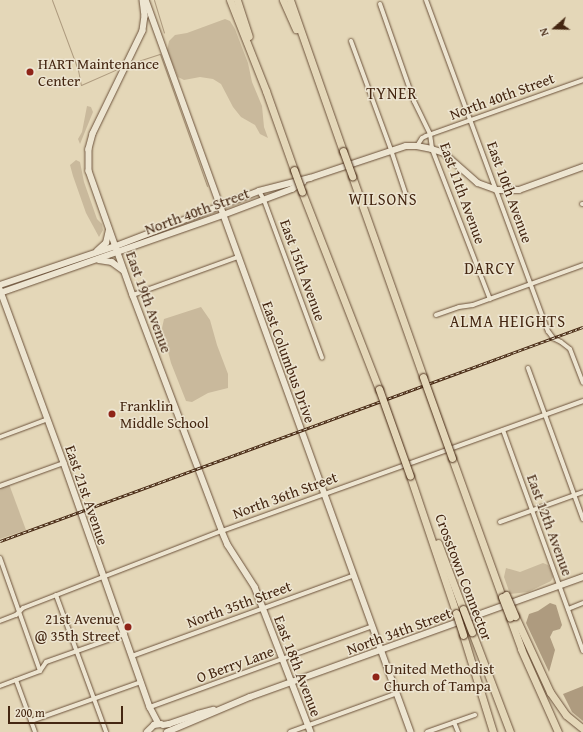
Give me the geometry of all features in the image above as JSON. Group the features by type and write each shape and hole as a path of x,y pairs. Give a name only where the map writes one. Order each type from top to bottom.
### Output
{"highway":[{"path":"230,0 266,92 302,192 379,389 456,612 493,732"},
{"path":"237,0 266,92"},
{"path":"283,0 319,81"},
{"path":"290,0 452,458 512,617 521,649 558,732"},
{"name":"Crosstown Connector","path":"410,476 510,732"},
{"path":"512,617 550,692 566,715 583,729"}],"main road":[{"name":"East 19th Avenue","path":"144,0 145,25 136,50 93,134 88,149 90,175 118,249 133,295 222,531 228,545 255,587 264,608"},
{"name":"East Columbus Drive","path":"144,0 221,207 411,732"},
{"path":"145,25 155,27"},
{"name":"North 40th Street","path":"1,291 97,260 118,249 259,191 310,178 391,150 417,146 444,153 478,183 497,190"},
{"path":"497,190 519,190 583,167"},
{"name":"North 40th Street","path":"0,285 94,254 118,249 223,215 292,189 310,178"},
{"path":"94,254 106,243 110,228"},
{"path":"97,260 112,262 125,272"},
{"name":"East 21st Avenue","path":"1,291 125,634 150,708 154,728 166,732"},
{"name":"North 34th Street","path":"166,732 223,708 292,682 583,577"},
{"name":"East 18th Avenue","path":"264,608 311,732"},
{"name":"North 34th Street","path":"154,728 223,708"}],"street":[{"name":"East 10th Avenue","path":"426,0 548,331 553,338 566,345 573,354 583,383"},
{"name":"East 11th Avenue","path":"380,4 414,101 430,134 432,149 490,299"},
{"path":"351,41 408,201"},
{"name":"North 40th Street","path":"430,134 583,80"},
{"path":"417,146 422,138 430,134"},
{"name":"East 15th Avenue","path":"259,191 264,200 322,358"},
{"path":"133,295 238,257"},
{"path":"436,316 490,299 583,265"},
{"path":"528,368 583,519"},
{"name":"North 36th Street","path":"0,621 16,615 22,608 222,531 583,401"},
{"path":"0,437 48,419"},
{"name":"East 12th Avenue","path":"503,430 583,651"},
{"path":"0,486 64,463"},
{"path":"500,522 583,492"},
{"path":"0,558 40,671"},
{"name":"North 35th Street","path":"132,656 354,575"},
{"path":"56,595 106,732"},
{"path":"568,609 583,603"},
{"name":"O Berry Lane","path":"150,708 372,626"},
{"path":"0,686 40,671 46,662 125,634"},
{"path":"16,680 35,732"},
{"path":"31,721 141,682"},
{"path":"290,732 397,693"},
{"path":"427,732 475,715"},
{"path":"454,722 458,732"}],"shaded area":[{"path":"225,19 230,21 235,29 248,63 252,82 262,106 264,127 268,138 260,134 255,125 241,117 233,107 221,84 213,79 200,77 184,80 178,77 167,51 169,41 175,35 187,33"},
{"path":"87,106 91,107 93,112 80,144 78,139 82,132"},
{"path":"76,160 80,162 84,182 97,219 102,224 103,230 99,237 86,213 73,176 70,165"},
{"path":"201,307 210,320 217,345 228,374 228,388 208,393 192,402 186,401 171,363 162,328 164,319"},
{"path":"9,484 26,530 0,539 0,488"},
{"path":"543,563 548,565 551,570 553,577 551,581 528,592 510,594 504,577 506,568 520,572"},
{"path":"550,603 556,605 562,625 560,629 553,631 550,637 555,650 549,672 526,623 529,614 538,611"},
{"path":"583,686 583,721 572,712 563,694"}],"waterway":[{"path":"52,0 78,70 81,85 122,67"},
{"path":"154,0 164,32"},
{"path":"132,63 160,54 207,186"}],"railway":[{"path":"0,541 583,327"}],"place":[{"name":"HART Maintenance Center","path":"30,72"},
{"name":"Franklin Middle School","path":"112,414"},
{"name":"21st Avenue @ 35th Street","path":"128,627"},
{"name":"United Methodist Church of Tampa","path":"376,677"}],"district":[{"name":"TYNER","path":"392,93"},
{"name":"WILSONS","path":"383,199"},
{"name":"DARCY","path":"490,268"},
{"name":"ALMA HEIGHTS","path":"508,321"}]}
